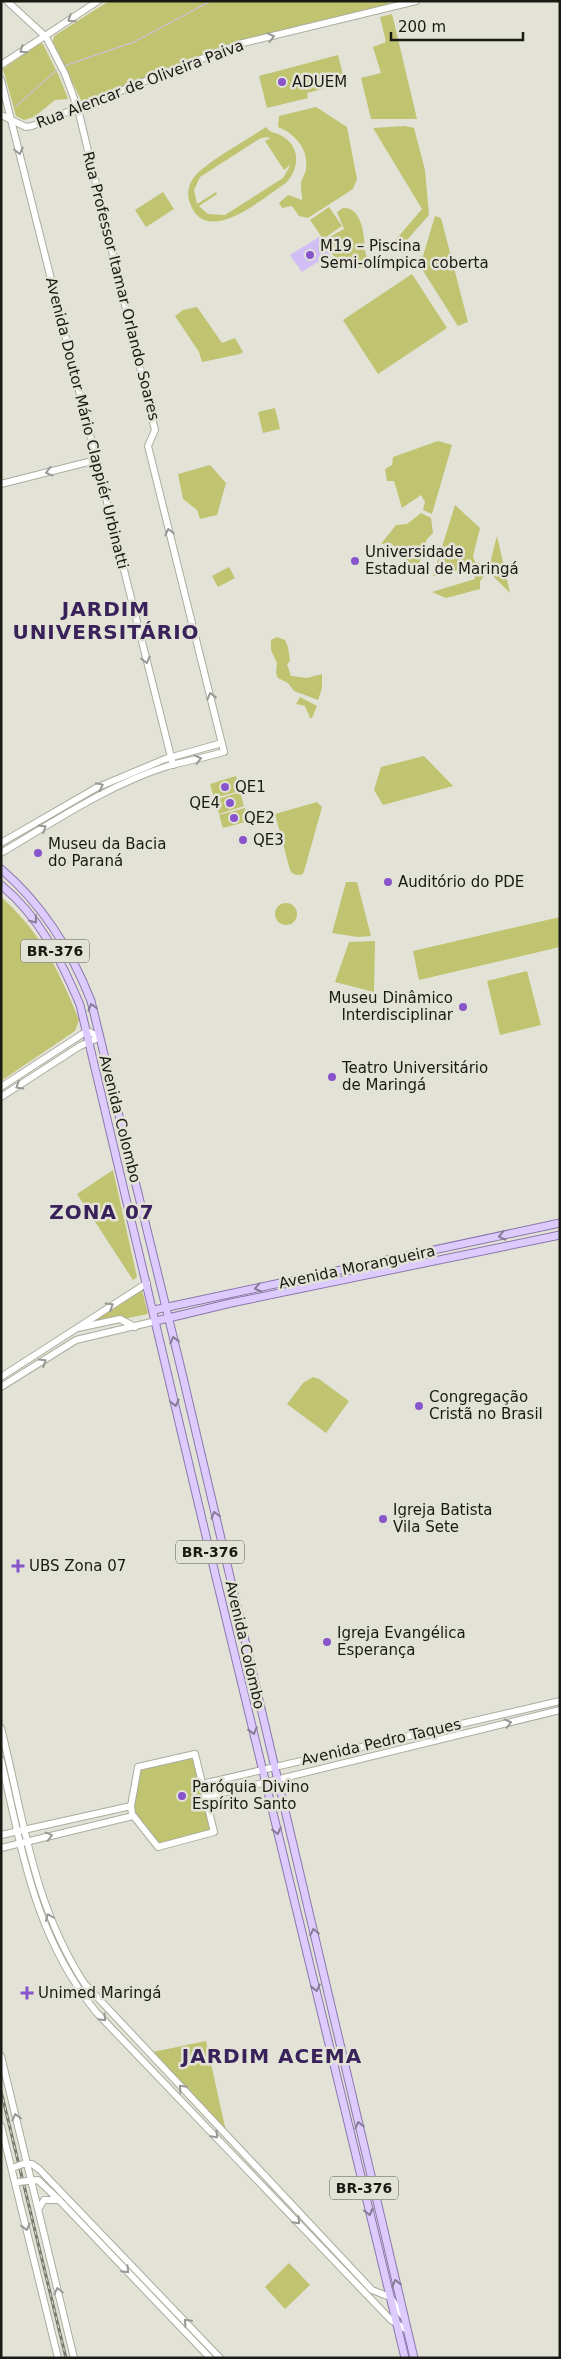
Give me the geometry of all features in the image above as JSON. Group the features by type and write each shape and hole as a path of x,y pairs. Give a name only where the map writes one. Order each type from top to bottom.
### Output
{"main road":[{"path":"7,1 44,36 66,74 78,109"},
{"path":"1,65 98,1"},
{"name":"Rua Alencar de Oliveira Paiva","path":"1,115 26,127 32,126 239,44 416,1"},
{"name":"Avenida Doutor Mário Clappiér Urbinatti","path":"1,80 172,765"},
{"name":"Rua Professor Itamar Orlando Soares","path":"78,109 155,430 148,446 224,752 172,765"},
{"path":"1,484 96,460"},
{"path":"1,843 66,804 121,776 170,757 222,743"},
{"path":"1,853 71,810 136,779 172,765"},
{"path":"121,776 136,779"},
{"name":"Avenida Colombo","path":"1,869 27,893 68,949 91,1001 182,1373 209,1495 414,2358"},
{"name":"Avenida Colombo","path":"1,885 25,908 57,954 80,1005 90,1041 265,1783 405,2358"},
{"path":"1,1086 86,1031 100,1037"},
{"path":"1,1097 90,1041 100,1037"},
{"path":"34,1078 37,1064"},
{"path":"111,1128 122,1126"},
{"path":"112,1136 124,1134"},
{"name":"Avenida Morangueira","path":"154,1310 560,1223"},
{"name":"Avenida Morangueira","path":"156,1321 560,1235"},
{"path":"138,1242 149,1240"},
{"path":"1,1377 158,1276"},
{"path":"74,1329 120,1320 135,1327"},
{"path":"1,1387 76,1340 156,1321"},
{"path":"169,1376 182,1373"},
{"path":"196,1488 209,1495"},
{"path":"222,1599 230,1605 236,1605"},
{"name":"Avenida Pedro Taques","path":"202,1784 560,1701"},
{"name":"Avenida Pedro Taques","path":"206,1797 560,1710"},
{"path":"1,1728 12,1792 44,1924 57,1954 78,1989 96,2012 397,2326 407,2330"},
{"path":"195,1754 202,1784 214,1832 158,1847 133,1816 131,1806 138,1767 195,1754"},
{"path":"1,1760 12,1792"},
{"path":"1,1835 131,1806"},
{"path":"1,1848 133,1816"},
{"path":"35,1887 60,1942 84,1983 372,2290 390,2297 398,2306 407,2330"},
{"path":"308,1955 318,1954"},
{"path":"310,1963 320,1963"},
{"path":"1,2056 74,2358"},
{"path":"341,2094 353,2100"},
{"path":"1,2126 17,2181 58,2358"},
{"path":"13,2168 26,2164 39,2169 94,2232 202,2344 220,2358"},
{"path":"17,2181 38,2180 94,2232"},
{"path":"39,2209 44,2200 59,2200"},
{"path":"312,2237 319,2232"},
{"path":"375,2236 387,2248"},
{"path":"202,2344 210,2358"}],"green space":[{"path":"109,1 388,1 389,5 239,42 82,102 53,42 54,36"},
{"path":"392,14 417,119 371,119 361,78 381,73 373,47 386,42 380,17"},
{"path":"40,43 43,44 59,76 68,99 55,100 34,117 24,120 16,116 3,69"},
{"path":"338,55 345,83 307,93 308,98 267,108 259,76"},
{"path":"316,107 347,127 357,179 353,189 308,218 299,216 292,206 282,208 279,203 288,195 302,200 301,182 306,170 306,163 303,149 296,138 278,127 279,116"},
{"path":"405,126 414,128 425,170 429,215 398,250 393,243 422,209 373,128"},
{"path":"266,127 287,139 295,151 296,164 291,177 286,183 250,208 222,221 209,221 198,216 188,196 189,188 194,178 210,163","holes":["271,138 265,141 284,170 291,164 283,178 225,215 208,214 199,206 217,194 216,192 197,204 194,190 200,177 259,139"]},
{"path":"163,192 174,209 146,227 135,210"},
{"path":"329,207 342,226 323,239 310,220"},
{"path":"343,208 355,212 358,217 363,231 365,251 370,266 353,268 346,266 336,260 332,254 326,239 344,229 337,212"},
{"path":"435,216 441,218 468,322 458,326 420,266"},
{"path":"412,274 447,328 378,374 343,320"},
{"path":"197,307 222,343 235,338 243,352 202,362 199,352 175,316 183,310"},
{"path":"275,408 280,429 263,433 258,412"},
{"path":"438,441 452,445 432,514 423,510 425,502 421,495 402,508 394,481 387,481 385,469 392,465 393,457"},
{"path":"210,465 226,483 217,515 200,519 197,510 183,499 178,474"},
{"path":"455,505 480,528 473,556 475,562 485,565 490,563 497,536 510,593 491,574 486,574 480,581 480,589 446,598 432,592 475,579 472,568 433,576"},
{"path":"421,513 431,518 433,533 427,539 417,570 391,543 381,544 396,525 407,524"},
{"path":"229,567 235,578 218,587 212,576"},
{"path":"277,637 285,640 288,647 290,661 287,664 291,676 307,678 322,674 322,688 318,700 294,691 288,683 278,678 276,673 277,663 271,650 271,640"},
{"path":"300,697 317,706 312,718 310,718 305,706 296,704"},
{"path":"424,756 453,786 383,805 374,790 381,767"},
{"name":"QE1","path":"236,776 240,791 214,798 210,784"},
{"name":"QE4","path":"240,792 244,806 219,814 215,800"},
{"path":"317,802 322,807 305,868 303,874 295,875 290,870 275,814"},
{"name":"QE2","path":"245,808 249,821 223,828 219,815"},
{"path":"346,882 357,882 371,936 358,937 332,933"},
{"path":"1,897 15,910 38,938 56,969 79,1020 75,1031 1,1081"},
{"path":"286,903 294,906 297,914 294,922 286,925 278,922 275,914 278,906"},
{"path":"560,917 560,947 419,980 413,951"},
{"path":"375,941 374,992 335,982 349,942"},
{"path":"527,971 541,1025 500,1035 487,981"},
{"path":"113,1170 137,1277 133,1280 77,1194"},
{"path":"141,1286 148,1314 74,1329"},
{"path":"313,1377 319,1379 349,1401 326,1433 287,1404 303,1383"},
{"path":"195,1754 214,1832 158,1847 131,1809 138,1767"},
{"path":"206,2041 227,2136 148,2053"},
{"path":"289,2263 310,2285 285,2309 265,2287"}],"shaded area":[{"name":"M19 – Piscina Semi-olímpica coberta","path":"319,237 330,254 302,272 290,255"}],"waterway":[{"path":"64,66 134,42 211,1"},
{"path":"15,107 58,69"}],"railway":[{"path":"1,2091 66,2358"}],"place":[{"name":"ADUEM","path":"282,82"},
{"name":"M19 – Piscina Semi-olímpica coberta","path":"310,255"},
{"name":"Universidade Estadual de Maringá","path":"355,561"},
{"name":"QE1","path":"225,787"},
{"name":"QE4","path":"230,803"},
{"name":"QE2","path":"234,818"},
{"name":"QE3","path":"243,840"},
{"name":"Museu da Bacia do Paraná","path":"38,853"},
{"name":"Auditório do PDE","path":"388,882"},
{"name":"Museu Dinâmico Interdisciplinar","path":"463,1007"},
{"name":"Teatro Universitário de Maringá","path":"332,1077"},
{"name":"Congregação Cristã no Brasil","path":"419,1406"},
{"name":"Igreja Batista Vila Sete","path":"383,1519"},
{"name":"UBS Zona 07","path":"18,1566"},
{"name":"Igreja Evangélica Esperança","path":"327,1642"},
{"name":"Paróquia Divino Espírito Santo","path":"182,1796"},
{"name":"Unimed Maringá","path":"27,1993"}],"district":[{"name":"JARDIM UNIVERSITÁRIO","path":"106,620"},
{"name":"ZONA 07","path":"102,1212"},
{"name":"JARDIM ACEMA","path":"272,2056"}]}
